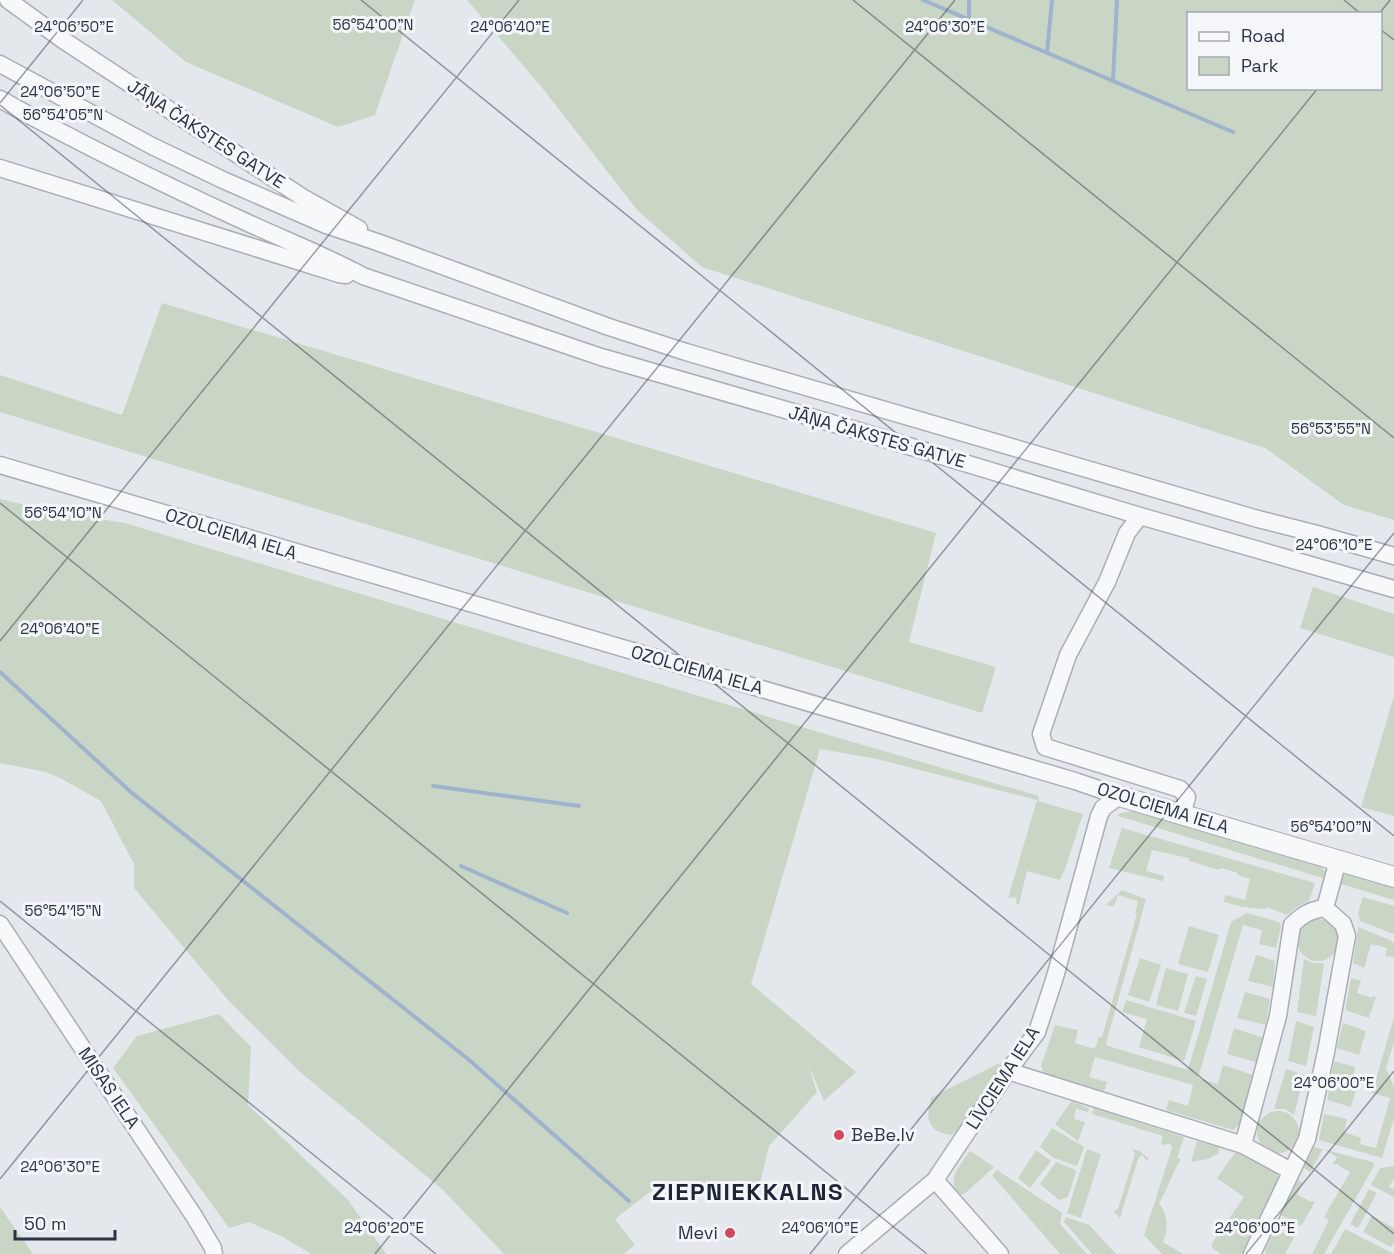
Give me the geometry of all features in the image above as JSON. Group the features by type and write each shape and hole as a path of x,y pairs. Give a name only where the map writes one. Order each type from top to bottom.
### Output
{"street":[{"name":"JĀŅA ČAKSTES GATVE","path":"8,0 63,40 302,197 349,223 377,242"},
{"name":"JĀŅA ČAKSTES GATVE","path":"0,64 152,146 326,225 609,327 686,352 1258,519 1394,556"},
{"name":"JĀŅA ČAKSTES GATVE","path":"0,99 171,187 363,276 601,357 1394,589"},
{"name":"JĀŅA ČAKSTES GATVE","path":"0,168 339,274 363,276"},
{"name":"OZOLCIEMA IELA","path":"0,465 1394,877"},
{"path":"1140,516 1127,533 1107,582 1068,655 1041,734 1045,747 1180,789 1187,797 1182,815"},
{"name":"LĪVCIEMA IELA","path":"847,1254 935,1180 1037,1032 1055,977 1099,816 1103,808 1119,796"},
{"path":"1324,908 1338,860"},
{"path":"1243,1145 1278,1016 1292,925 1302,915 1314,909 1324,908 1343,924 1347,936 1328,1043 1307,1139 1252,1254"},
{"name":"MISAS IELA","path":"0,924 194,1216 213,1248 214,1254"},
{"path":"1008,1071 1243,1145 1291,1171"},
{"path":"935,1180 1000,1254"}],"green space":[{"path":"112,0 415,0 375,115 338,127 186,62"},
{"path":"467,0 1394,0 1394,520 1344,505 1265,448 702,267 638,211 540,85"},
{"path":"162,303 936,533 909,642 996,667 982,713 0,412 0,375 122,415"},
{"path":"0,499 66,514 125,523 1039,796 1038,801 1083,814 1060,880 1027,871 1019,904 1016,904 1015,897 1008,898 1037,800 877,759 820,749 751,984 856,1072 824,1101 808,1064 817,1092 769,1146 756,1200 655,1188 615,1219 635,1245 624,1254 504,1254 443,1190 299,1071 228,1000 134,888 134,864 101,801 46,772 0,763"},
{"path":"1313,587 1394,614 1394,657 1300,628"},
{"path":"1394,696 1394,816 1361,807"},
{"path":"1135,810 1321,866 1327,874 1326,879 1118,816 1118,814"},
{"path":"1122,828 1315,883 1309,901 1287,915 1267,907 1266,909 1243,907 1224,902 1225,895 1245,900 1250,879 1238,873 1189,861 1189,858 1152,850 1146,871 1164,876 1163,881 1109,868"},
{"path":"1347,873 1394,887 1394,900 1338,883 1339,878"},
{"path":"1122,890 1146,899 1106,1044 1188,1070 1231,922 1247,913 1279,922 1281,926 1276,948 1259,944 1262,930 1243,925 1198,1078 1218,1084 1223,1065 1253,1075 1240,1124 1233,1130 1166,1110 1169,1100 1188,1106 1193,1085 1095,1057 1089,1077 1107,1082 1104,1091 1043,1073 1041,1066 1055,1025 1078,1030 1075,1043 1095,1049 1099,1037 1102,1037 1137,914 1135,913 1138,901 1118,895 1114,906 1106,905"},
{"path":"1363,897 1394,906 1394,934 1360,921 1358,913"},
{"path":"1318,919 1326,920 1333,925 1338,932 1338,948 1333,955 1326,960 1318,961 1310,960 1303,955 1298,948 1297,940 1298,932 1303,925 1310,920"},
{"path":"1189,926 1219,935 1208,972 1178,964"},
{"path":"1358,927 1390,940 1394,944 1394,957 1385,956 1387,948 1371,944 1364,968 1353,963"},
{"path":"1256,955 1275,961 1273,987 1248,981"},
{"path":"1140,958 1161,965 1149,1002 1128,995"},
{"path":"1304,959 1313,963 1324,963 1316,1016 1297,1012"},
{"path":"1166,968 1188,974 1178,1011 1156,1005"},
{"path":"1196,976 1207,979 1196,1016 1184,1013"},
{"path":"1351,978 1361,981 1357,993 1372,998 1376,997 1369,1018 1345,1010"},
{"path":"1245,992 1270,999 1266,1025 1237,1018"},
{"path":"1126,1000 1196,1021 1184,1061 1139,1047 1147,1019 1122,1012"},
{"path":"219,1014 251,1047 248,1105 348,1200 386,1254 311,1254 283,1237 249,1222 229,1228 113,1068 137,1036"},
{"path":"1394,1017 1394,1042 1386,1068 1394,1087 1394,1118 1382,1158 1319,1140 1324,1114 1347,1119 1344,1132 1361,1138 1360,1144 1376,1148 1390,1098 1372,1093"},
{"path":"1296,1021 1314,1027 1306,1066 1288,1061"},
{"path":"1343,1023 1366,1031 1359,1055 1337,1048"},
{"path":"1234,1028 1264,1038 1256,1062 1227,1054"},
{"path":"1334,1061 1355,1067 1352,1080 1358,1082 1351,1107 1327,1100"},
{"path":"1002,1062 961,1127 952,1135 944,1134 933,1127 928,1117 932,1097"},
{"path":"1286,1069 1304,1075 1294,1115 1285,1109 1274,1109"},
{"path":"1072,1101 1089,1108 1088,1112 1076,1109 1074,1119 1085,1122 1078,1141 1055,1124"},
{"path":"1094,1108 1184,1137 1177,1158 1181,1159 1159,1203 1167,1222 1163,1242 1183,1254 1162,1254 1144,1235 1172,1148 1170,1143 1163,1145 1161,1144 1163,1136 1092,1114"},
{"path":"1278,1111 1293,1117 1299,1132 1293,1147 1278,1153 1263,1147 1257,1132 1263,1117"},
{"path":"1052,1128 1084,1147 1077,1166 1054,1158 1040,1147"},
{"path":"1197,1141 1219,1147 1219,1153 1208,1159 1191,1162"},
{"path":"1314,1147 1323,1149 1310,1172 1304,1168"},
{"path":"1087,1149 1101,1154 1081,1218 1067,1213"},
{"path":"1132,1149 1140,1151 1149,1159 1147,1161 1142,1155 1138,1159 1120,1218 1114,1212 1118,1209 1135,1154"},
{"path":"1036,1150 1051,1161 1030,1188 1018,1178"},
{"path":"1324,1150 1373,1162 1374,1166 1324,1254 1312,1254 1329,1220 1324,1217 1350,1172 1333,1164 1337,1157"},
{"path":"970,1151 994,1167 963,1195 954,1185 954,1180 958,1168"},
{"path":"1238,1151 1275,1169 1279,1179 1244,1254 1221,1254 1212,1248 1212,1243 1244,1197 1217,1178"},
{"path":"1056,1162 1076,1172 1068,1197 1059,1200 1040,1184"},
{"path":"1394,1166 1394,1178 1389,1187 1394,1189 1394,1197 1371,1185 1380,1168"},
{"path":"997,1170 1062,1213 1060,1224 1087,1254 1060,1254 992,1175"},
{"path":"1298,1180 1303,1183 1297,1194 1315,1202 1301,1226 1281,1215"},
{"path":"1369,1189 1377,1193 1358,1228 1350,1224"},
{"path":"0,1207 33,1254 0,1254"},
{"path":"1372,1216 1394,1228 1394,1242 1391,1247 1363,1232"},
{"path":"1066,1217 1089,1225 1116,1254 1092,1254 1064,1222"},
{"path":"1275,1229 1294,1238 1285,1254 1266,1254 1265,1250"},
{"path":"1345,1229 1394,1254 1331,1254"}],"waterway":[{"path":"923,0 1233,132"},
{"path":"969,0 969,19"},
{"path":"1047,53 1052,0"},
{"path":"1113,80 1117,0"},
{"path":"0,672 132,793 468,1059 629,1201"},
{"path":"433,786 579,806"},
{"path":"461,866 567,913"}],"place":[{"name":"BeBe.lv","path":"839,1135"},
{"name":"Mevi","path":"730,1233"}],"district":[{"name":"ZIEPNIEKKALNS","path":"748,1192"}]}
